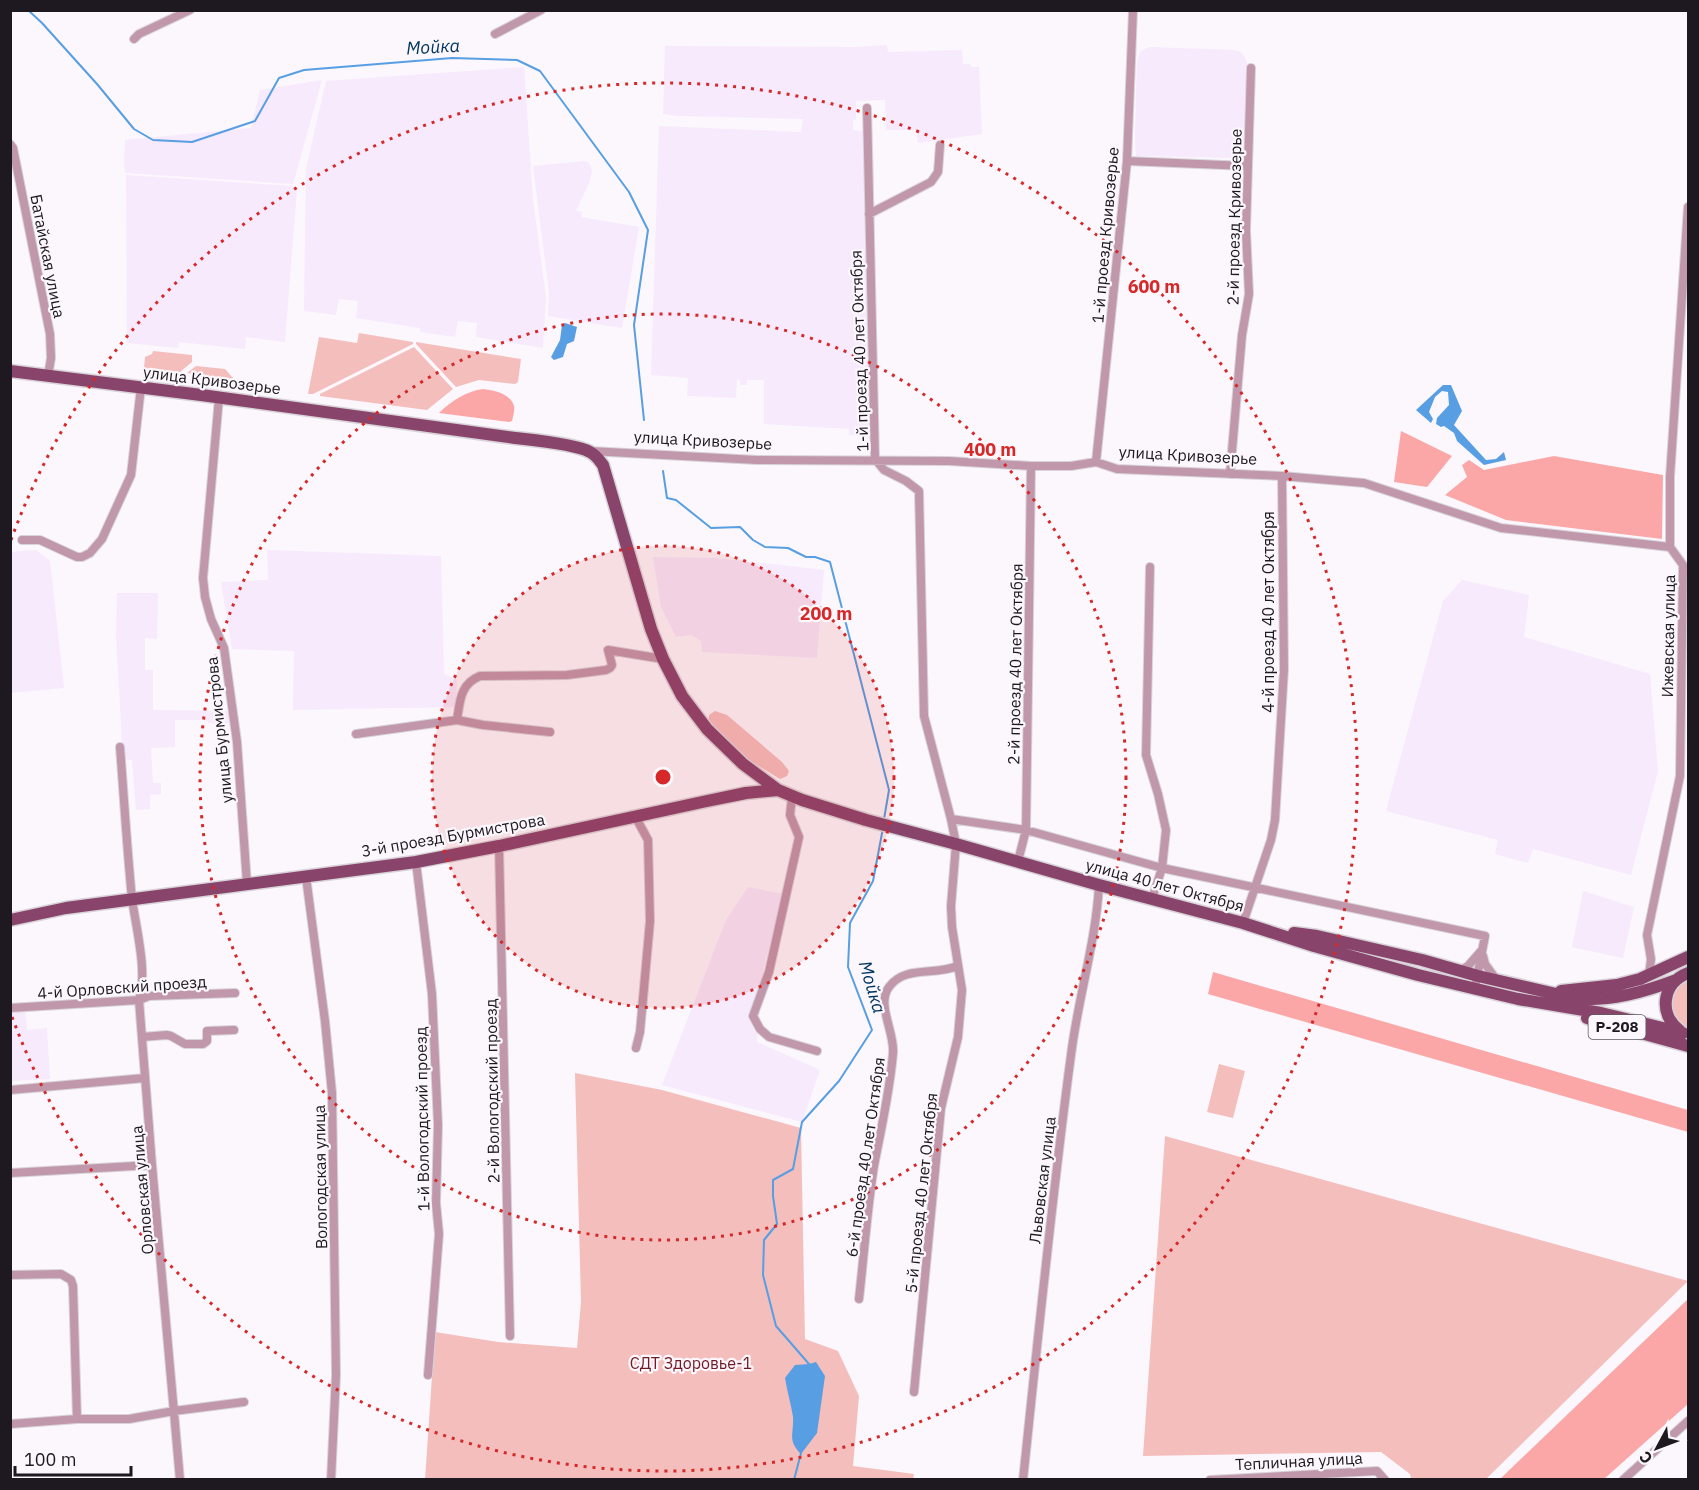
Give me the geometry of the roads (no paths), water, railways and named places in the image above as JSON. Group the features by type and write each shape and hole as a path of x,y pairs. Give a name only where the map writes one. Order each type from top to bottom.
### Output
{"main road":[{"name":"улица Кривозерье","path":"10,370 515,438 588,450"},
{"path":"588,450 603,465 651,629 682,696 706,729 743,764 778,790"},
{"name":"3-й проезд Бурмистрова","path":"10,920 66,908 417,862 746,793 778,790"},
{"name":"улица 40 лет Октября","path":"778,790 792,797 866,820 1263,928 1314,946 1477,982 1518,999 1608,998 1635,994 1684,975"},
{"path":"1263,928 1317,936 1422,960 1460,971 1477,982"},
{"path":"1547,998 1617,985 1649,975 1689,957"},
{"name":"улица 40 лет Октября","path":"1684,975 1667,994 1666,1011 1674,1026 1686,1034"},
{"name":"улица 40 лет Октября","path":"1477,982 1497,981 1547,998 1686,1034"},
{"name":"улица 40 лет Октября","path":"1547,998 1574,1014 1689,1046"}],"street":[{"path":"134,39 139,34 190,10"},
{"path":"495,34 540,10"},
{"name":"1-й проезд Кривозерье","path":"1096,462 1127,161 1133,10"},
{"name":"2-й проезд Кривозерье","path":"1230,474 1242,335 1249,294 1246,230 1251,68"},
{"name":"1-й проезд 40 лет Октября","path":"867,108 875,459 884,470 906,481 919,491 924,716 951,819"},
{"name":"Батайская улица","path":"10,144 13,148 50,334 51,358 48,376"},
{"path":"869,213 931,182 938,172 940,145"},
{"path":"1127,161 1247,166"},
{"name":"Ижевская улица","path":"1649,975 1651,958 1647,935 1680,776 1683,565 1670,546 1670,477 1689,207"},
{"path":"22,540 40,540 78,557 90,553 97,546 131,475 141,387"},
{"name":"улица Бурмистрова","path":"219,398 203,578 211,619 224,648 237,742 248,884"},
{"name":"улица Кривозерье","path":"588,450 757,460 875,459 1031,466 1071,466 1096,462 1117,469 1282,476 1364,483 1501,528 1670,546"},
{"name":"2-й проезд 40 лет Октября","path":"1018,861 1026,830 1031,466"},
{"name":"4-й проезд 40 лет Октября","path":"1243,923 1271,840 1276,808 1284,669 1282,476"},
{"path":"1150,567 1146,755 1166,830 1162,868 1152,899"},
{"path":"457,720 462,690 470,680 480,675 567,675 606,670 612,665 608,650 663,659"},
{"path":"356,734 457,720 550,732"},
{"path":"120,747 132,900"},
{"path":"792,797 790,815 799,837 769,972 753,1016 760,1029 769,1037 817,1051"},
{"path":"635,816 648,840 650,921 640,1032 636,1048"},
{"path":"951,819 1026,830 1162,868 1485,936 1477,982"},
{"name":"5-й проезд 40 лет Октября","path":"914,1392 941,1108 959,1032 962,990 952,927 951,906 956,844 951,819"},
{"name":"2-й Вологодский проезд","path":"499,846 510,1336"},
{"name":"1-й Вологодский проезд","path":"417,862 432,994 438,1125 436,1203 439,1233 428,1375"},
{"name":"Вологодская улица","path":"306,877 332,1093 336,1375 331,1479"},
{"name":"Львовская улица","path":"1023,1479 1072,1045 1096,914 1099,885"},
{"name":"Орловская улица","path":"132,900 140,951 143,990 139,1000 180,1479"},
{"path":"1460,971 1468,966 1483,948"},
{"path":"1483,948 1485,964 1497,981"},
{"path":"1651,958 1661,970 1684,975"},
{"name":"6-й проезд 40 лет Октября","path":"859,1299 874,1168 893,1055 893,1042 884,1000 885,992 892,982 903,975 940,971 957,966"},
{"name":"4-й Орловский проезд","path":"10,1008 139,1000 148,996 235,993"},
{"path":"142,1037 167,1035 185,1044 203,1044 207,1041 207,1031 234,1030"},
{"path":"10,1090 145,1078"},
{"path":"10,1173 152,1165"},
{"path":"10,1275 61,1274 70,1280 73,1286 77,1419"},
{"path":"10,1424 77,1419 129,1419 244,1402"},
{"path":"1623,1479 1689,1421"},
{"name":"Тепличная улица","path":"1210,1479 1377,1471 1385,1479"}],"water":[{"path":"565,323 577,327 574,341 567,344 563,357 554,360 551,357 560,340 562,325"},
{"path":"1443,385 1451,385 1462,411 1454,425 1486,460 1496,459 1504,452 1506,460 1484,465 1457,441 1454,433 1436,424 1437,418 1449,405 1448,392 1442,391 1435,397 1429,412 1433,419 1431,423 1416,410"},
{"path":"816,1362 825,1376 817,1433 801,1454 794,1445 792,1437 793,1417 785,1378 795,1365"}],"waterway":[{"name":"Мойка","path":"28,10 97,84 134,129 153,140 192,142 255,121 279,78 304,70 452,58 517,60 540,71 629,192 648,230 634,325 644,420"},
{"name":"Мойка","path":"663,471 667,498 676,500 711,528 740,527 753,540 765,547 788,548 806,557 815,557 830,562 889,790 884,819"},
{"name":"Мойка","path":"809,1367 809,1364 776,1326 763,1275 764,1240 777,1224 773,1180 793,1169 802,1122 839,1081 872,1030 848,967 850,923 873,881 883,828"},
{"name":"Мойка","path":"794,1480 801,1453"}],"park label":[{"name":"СДТ Здоровье-1","path":"691,1363"}]}
